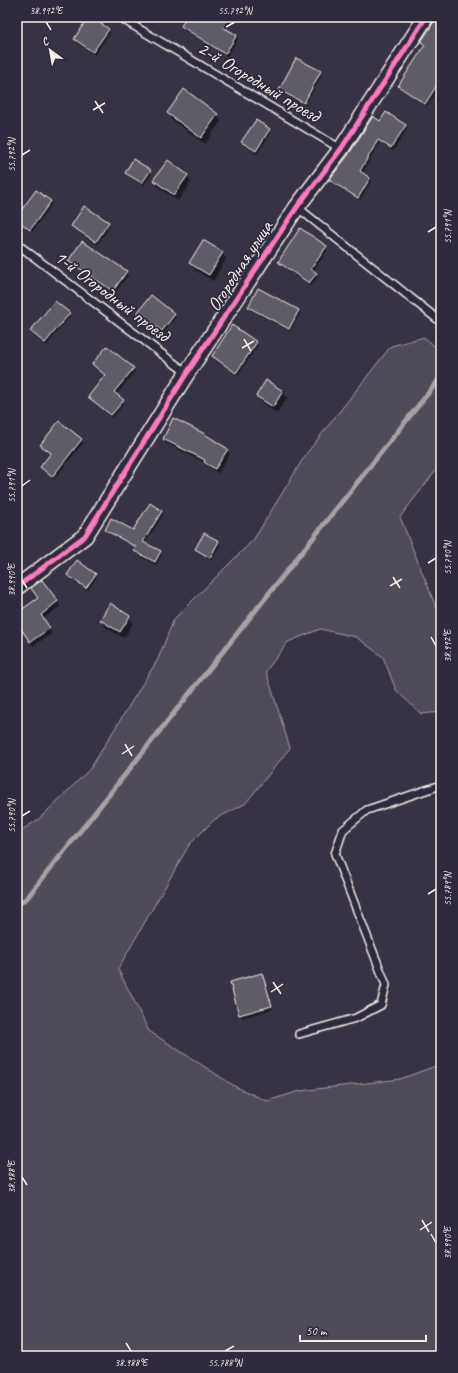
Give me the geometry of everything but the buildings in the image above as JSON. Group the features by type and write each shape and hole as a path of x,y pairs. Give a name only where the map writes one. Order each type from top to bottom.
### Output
{"street":[{"name":"Огородная улица","path":"17,587 85,536 187,373 297,207 341,149 426,17"}],"lane":[{"name":"2-й Огородный проезд","path":"120,17 341,149"},
{"path":"297,207 441,322"},
{"name":"1-й Огородный проезд","path":"17,244 187,373"},
{"path":"299,1034 356,1018 381,1005 386,985 334,854 343,830 367,810 441,785"}],"shaded area":[{"path":"424,337 441,352 441,464 400,517 436,607 441,611 441,712 421,714 396,690 383,657 356,637 320,629 288,642 266,671 290,748 245,804 215,819 189,845 118,969 149,1031 236,1087 267,1101 300,1091 400,1079 441,1064 441,1356 17,1356 17,833 39,819 90,769 158,659 174,619 254,539 306,454 391,346"}],"waterway":[{"path":"17,905 27,898 441,377"}],"cycle path":[{"path":"17,587 85,536 187,373 297,207 341,149 426,17"}]}
